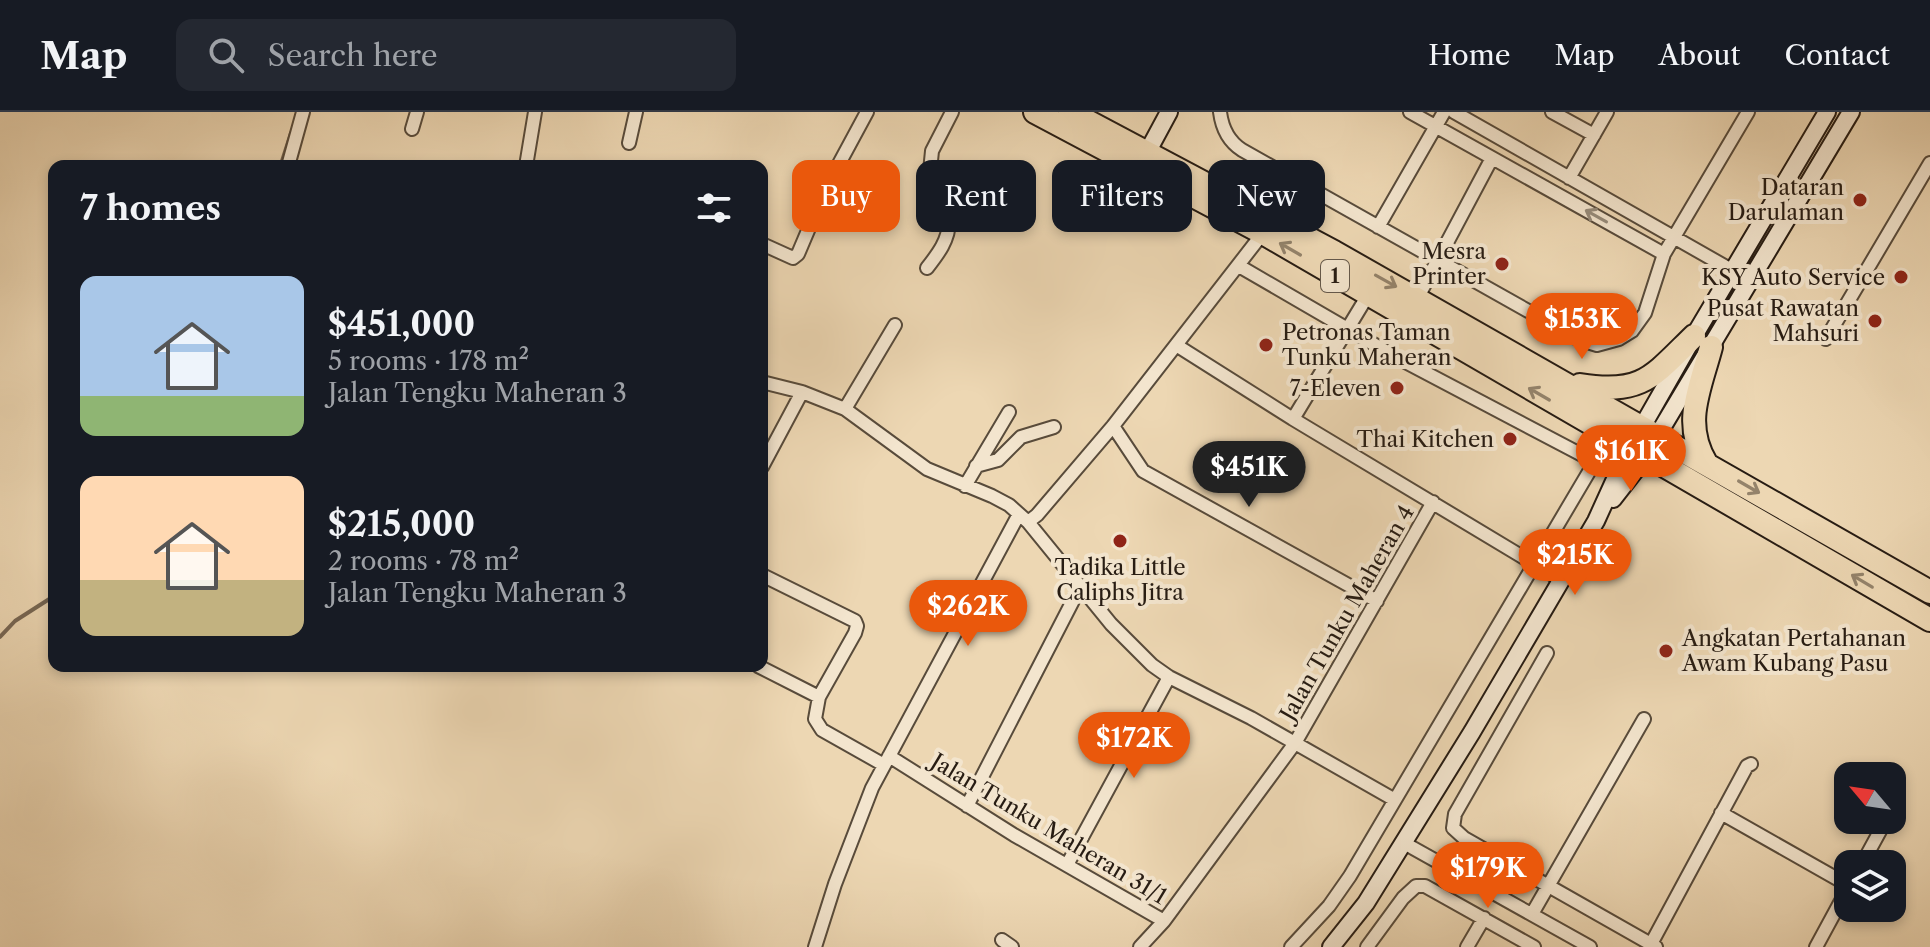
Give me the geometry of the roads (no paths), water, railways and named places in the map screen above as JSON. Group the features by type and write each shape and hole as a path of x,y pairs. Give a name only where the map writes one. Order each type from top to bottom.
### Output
{"highway":[{"name":"1","path":"1035,112 1263,233 1368,295 1644,441 1930,620"},
{"name":"1","path":"1070,112 1148,151 1567,383 1644,441 1706,463 1930,592"},
{"path":"1567,383 1606,390 1634,386 1703,341"},
{"path":"1703,341 1693,414 1697,447 1706,463"}],"main road":[{"path":"1148,151 1169,112"},
{"path":"1703,341 1732,272 1827,112"},
{"path":"1331,947 1366,903 1404,843 1703,341 1749,280 1851,112"}],"street":[{"path":"290,160 303,112"},
{"path":"412,129 417,112"},
{"path":"527,160 535,112"},
{"path":"629,143 636,112"},
{"path":"768,247 787,257 793,258 798,254 826,188 867,112"},
{"path":"927,268 946,240 949,229 949,221 930,171 932,151 952,112"},
{"path":"1220,112 1222,125 1235,146 1578,339 1597,345 1619,339 1632,331 1645,313 1664,254 1748,112"},
{"path":"1410,112 1664,254"},
{"path":"1378,227 1444,112"},
{"path":"1454,112 1749,280"},
{"path":"1552,112 1594,135"},
{"path":"1569,178 1607,112"},
{"path":"1417,299 1492,158"},
{"path":"1826,339 1930,163"},
{"path":"815,947 861,816 886,760 1024,518 1037,515 1113,426 1263,233"},
{"path":"1239,266 1394,356 1584,456 1593,465 1336,896 1291,947"},
{"path":"1293,419 1368,295"},
{"path":"845,409 895,325"},
{"path":"1176,345 1561,580"},
{"path":"768,384 802,392 845,409 927,469 992,496 1024,518 1130,646 1169,677 1395,800"},
{"path":"768,456 802,392"},
{"path":"965,486 1009,412"},
{"path":"1113,426 1143,471 1377,601"},
{"path":"976,466 998,460 1021,437 1054,427"},
{"name":"Jalan Tunku Maheran 4","path":"1295,743 1433,502"},
{"path":"768,578 855,621 855,633 819,697 768,671"},
{"path":"967,806 1080,587"},
{"path":"1547,653 1453,821 1453,828 1464,838 1654,945 1721,813 1751,764"},
{"path":"1067,865 1169,677"},
{"name":"Jalan Tunku Maheran 31/1","path":"819,697 814,712 816,724 886,760 1164,921 1295,743"},
{"path":"1532,914 1644,719"},
{"path":"1721,813 1834,879"},
{"path":"1404,843 1590,947"},
{"path":"1367,947 1411,890 1425,886 1534,947"},
{"path":"1816,947 1834,913"},
{"path":"1467,947 1484,918"},
{"path":"1140,947 1164,921"}],"waterway":[{"path":"282,160 291,133"},
{"path":"0,637 15,621 48,600"}],"place":[{"name":"Dataran Darulaman","path":"1860,200"},
{"name":"Mesra Printer","path":"1502,264"},
{"name":"KSY Auto Service","path":"1901,277"},
{"name":"Pusat Rawatan Mahsuri","path":"1875,321"},
{"name":"Petronas Taman Tunku Maheran","path":"1266,345"},
{"name":"7-Eleven","path":"1397,388"},
{"name":"Thai Kitchen","path":"1510,439"},
{"name":"Tadika Little Caliphs Jitra","path":"1120,541"},
{"name":"Angkatan Pertahanan Awam Kubang Pasu","path":"1666,651"}]}
